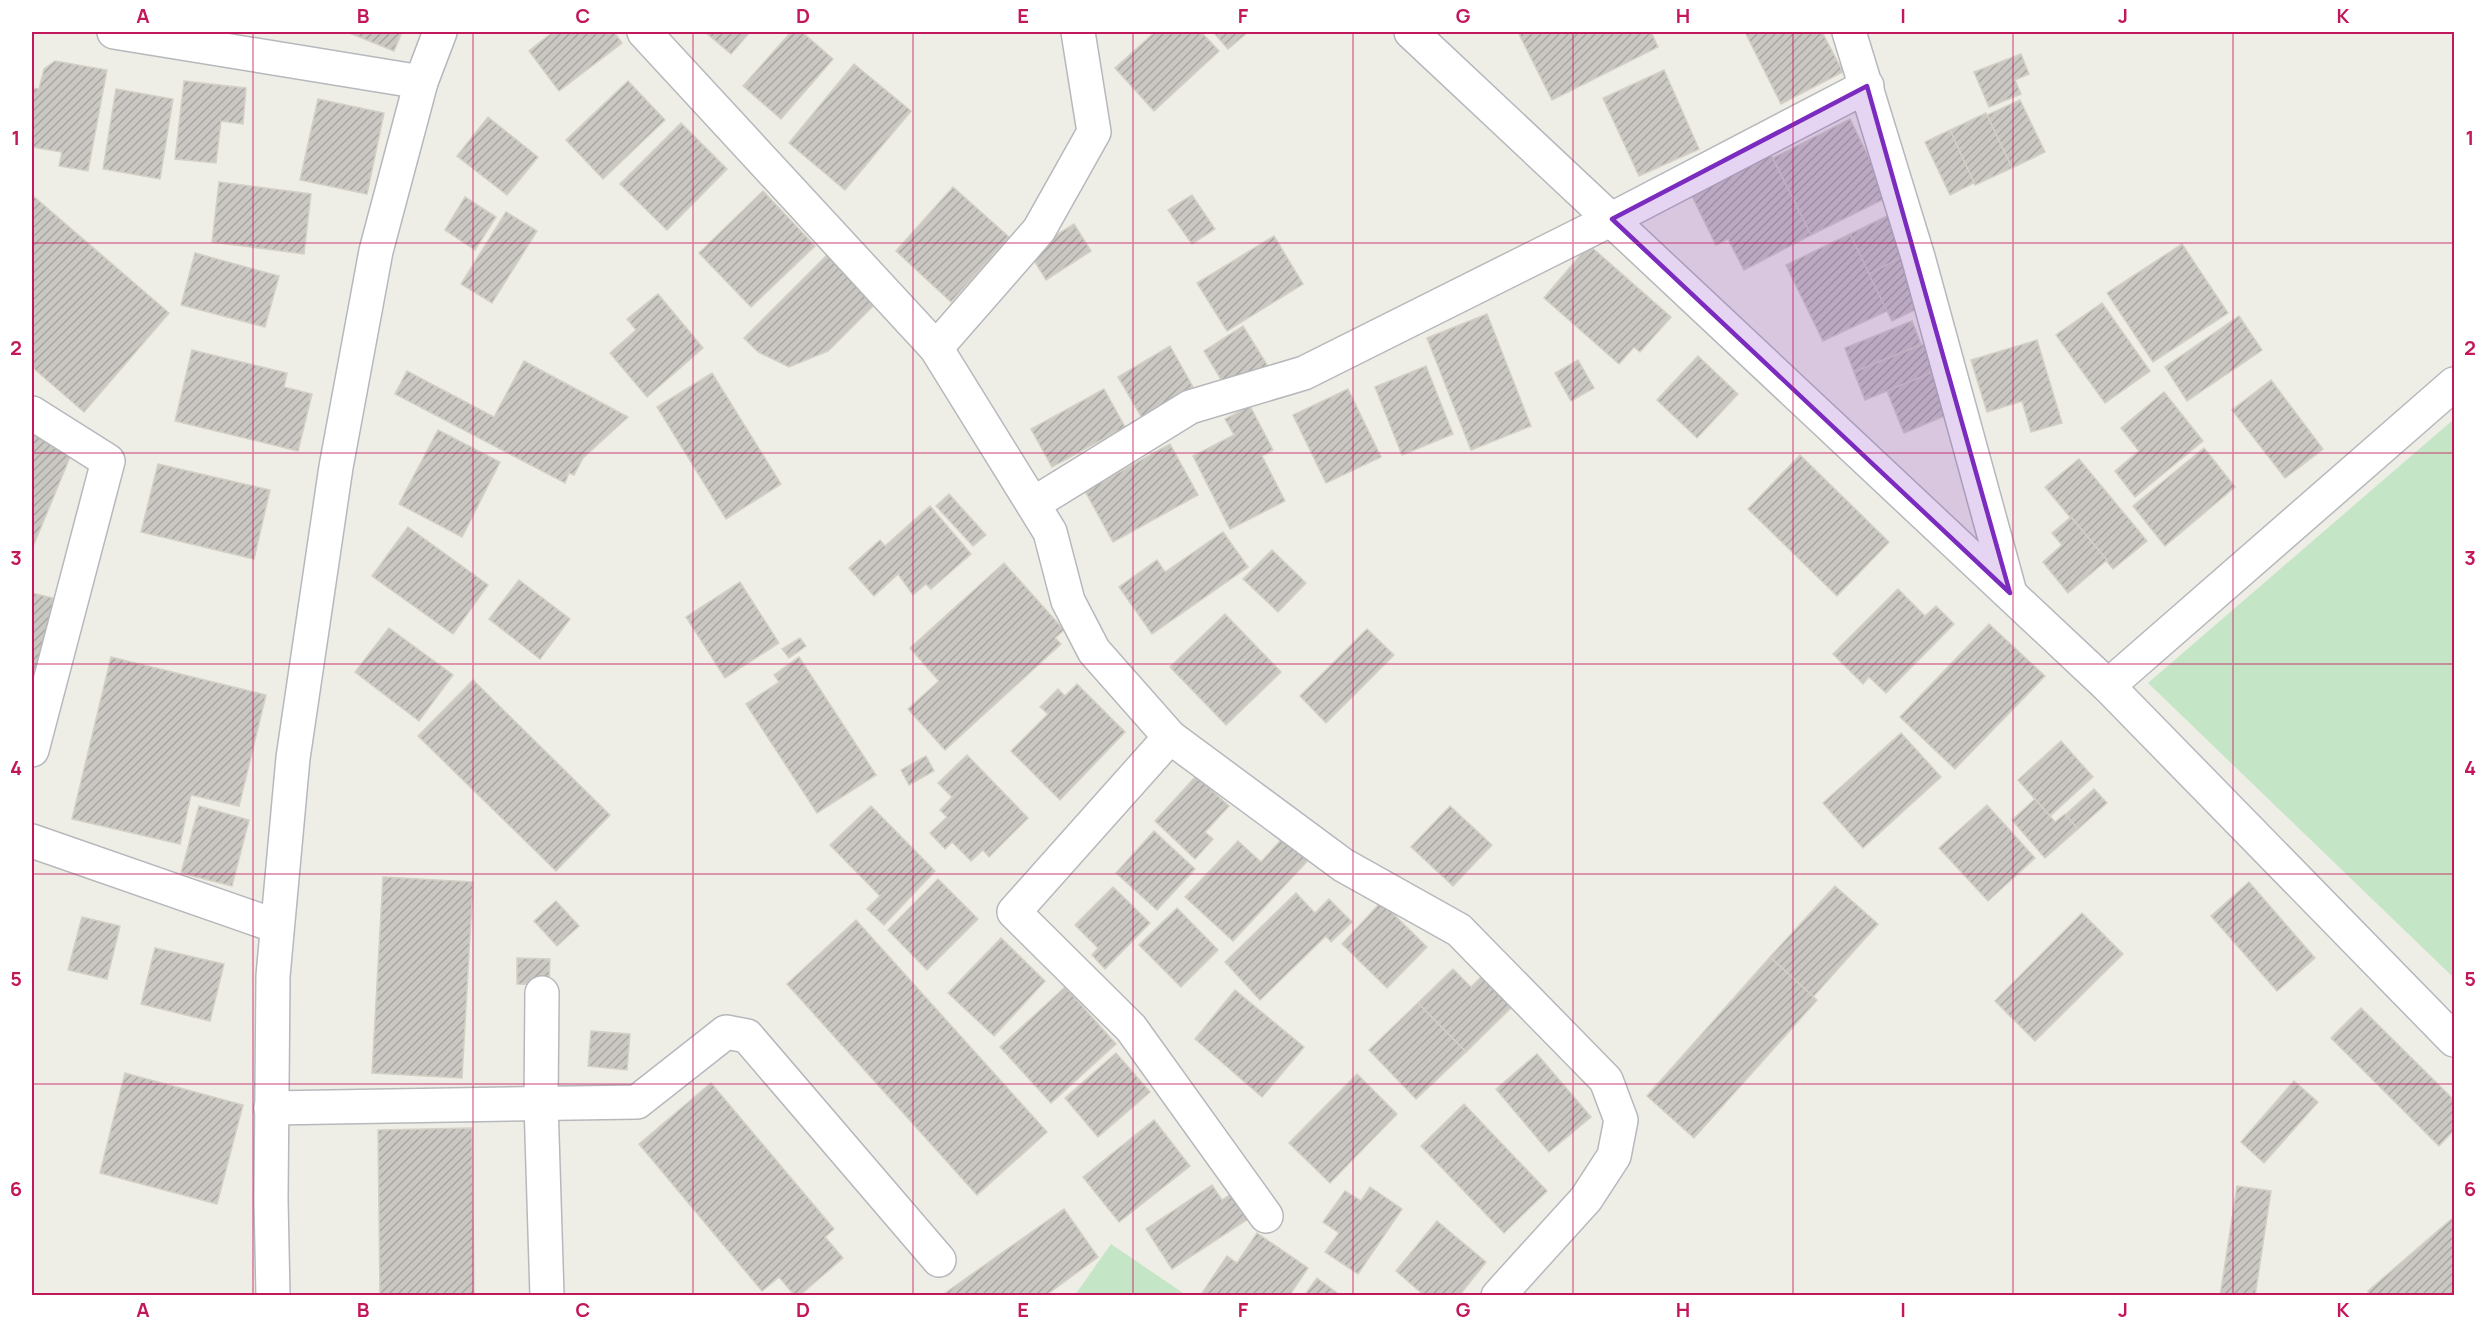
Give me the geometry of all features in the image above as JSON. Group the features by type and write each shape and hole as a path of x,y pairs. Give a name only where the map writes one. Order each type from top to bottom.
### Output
{"street":[{"path":"114,32 421,82"},
{"path":"273,1296 271,1108 273,976 293,758 336,467 376,251 421,82 440,32"},
{"path":"644,32 936,348 1050,532 1068,601 1094,651 1170,736 1343,865 1459,930 1606,1080 1621,1120 1614,1156 1586,1199 1498,1296"},
{"path":"936,348 1039,230 1094,132 1078,32"},
{"path":"1849,32 1918,257 2010,593"},
{"path":"1421,34 1612,219 2108,686 2454,1040"},
{"path":"1034,504 1190,407 1304,373 1612,219 1867,86"},
{"path":"2108,686 2454,384"},
{"path":"32,413 108,461 32,750"},
{"path":"1170,736 1014,912 1131,1028 1266,1215"},
{"path":"32,841 276,926"},
{"path":"542,993 541,1103 547,1296"},
{"path":"271,1108 637,1102 726,1032 747,1036 939,1260"}],"highlighted area":[{"path":"1867,86 2010,593 1612,219"}],"green space":[{"path":"2454,419 2454,978 2148,683"},
{"path":"1111,1244 1186,1295 1075,1295"}],"building":[{"path":"347,32 402,32 394,51"},
{"path":"553,32 614,32 622,43 559,91 529,51"},
{"path":"705,32 750,32 731,54"},
{"path":"791,32 802,32 833,59 781,119 743,86"},
{"path":"1155,32 1201,32 1219,51 1154,111 1115,68"},
{"path":"1213,32 1248,32 1228,49"},
{"path":"1518,32 1651,32 1658,47 1552,100"},
{"path":"1745,32 1822,32 1843,72 1781,104"},
{"path":"2021,54 2029,74 2015,80 2021,94 1989,107 1974,72"},
{"path":"55,61 107,70 88,171 59,166 62,152 32,147 32,88 39,89 44,69"},
{"path":"854,64 911,111 845,190 789,143"},
{"path":"1664,70 1699,149 1639,176 1603,98"},
{"path":"184,81 246,88 243,124 221,121 216,163 175,159"},
{"path":"628,81 665,120 603,179 566,140"},
{"path":"116,89 173,99 160,179 103,169"},
{"path":"318,99 384,113 367,194 300,180"},
{"path":"2020,100 2045,152 2012,168 1987,115"},
{"path":"1986,113 2012,168 1975,185 1950,130"},
{"path":"488,117 538,157 507,195 457,156"},
{"path":"1850,119 1888,197 1811,235 1773,158"},
{"path":"681,123 727,169 667,230 620,184"},
{"path":"1950,130 1974,183 1950,195 1925,142"},
{"path":"1770,153 1811,235 1744,270 1728,239 1716,245 1690,192"},
{"path":"219,182 311,194 304,254 212,242"},
{"path":"953,187 1009,237 951,302 896,251"},
{"path":"763,191 815,246 751,307 699,253"},
{"path":"32,195 169,313 84,412 32,367"},
{"path":"1192,195 1215,229 1192,244 1168,210"},
{"path":"465,197 496,217 475,250 445,230"},
{"path":"506,212 537,231 492,303 461,284"},
{"path":"1893,213 1912,252 1869,274 1850,234"},
{"path":"1074,224 1091,251 1046,280 1029,252"},
{"path":"1850,234 1887,311 1823,341 1786,265"},
{"path":"1274,236 1303,284 1227,331 1197,283"},
{"path":"2182,244 2228,313 2153,362 2107,293"},
{"path":"1589,245 1671,317 1640,352 1634,347 1619,364 1544,298"},
{"path":"833,249 881,298 828,351 789,367 758,352 744,338"},
{"path":"195,253 279,276 265,327 181,305"},
{"path":"1904,256 1927,304 1892,321 1869,274"},
{"path":"658,294 703,348 647,397 610,353 636,330 627,319"},
{"path":"2102,303 2150,371 2105,403 2056,335"},
{"path":"1487,314 1531,426 1471,450 1427,338"},
{"path":"2239,316 2262,350 2187,401 2165,367"},
{"path":"1912,321 1921,344 1854,372 1845,348"},
{"path":"1243,326 1269,368 1229,393 1204,351"},
{"path":"1934,340 1933,372 1865,400 1854,372"},
{"path":"2037,340 2062,423 2031,432 2022,401 1987,412 1971,360"},
{"path":"1170,346 1193,387 1142,418 1118,377"},
{"path":"192,350 287,373 284,387 312,394 298,451 175,421"},
{"path":"1698,356 1738,394 1697,438 1657,400"},
{"path":"1578,360 1594,388 1571,401 1555,373"},
{"path":"524,361 628,417 583,458 574,475 569,473 565,483 395,394 407,371 494,417"},
{"path":"1426,366 1453,434 1402,455 1375,387"},
{"path":"1933,372 1949,414 1904,433 1887,391"},
{"path":"712,373 781,484 726,519 657,407"},
{"path":"2271,380 2323,449 2285,478 2232,410"},
{"path":"1104,389 1125,427 1052,467 1031,429"},
{"path":"1348,389 1381,457 1326,483 1293,415"},
{"path":"2164,392 2203,441 2135,497 2115,471 2139,451 2121,428"},
{"path":"1250,406 1273,450 1262,456 1285,501 1230,529 1193,456 1234,435 1225,419"},
{"path":"438,430 500,462 462,537 399,504"},
{"path":"32,432 73,450 32,549"},
{"path":"1170,444 1198,495 1113,542 1085,491"},
{"path":"2204,448 2235,487 2165,546 2133,506"},
{"path":"1800,455 1889,542 1837,596 1748,509"},
{"path":"2079,459 2147,541 2113,569 2045,487"},
{"path":"158,464 270,490 254,559 141,532"},
{"path":"949,494 986,535 973,546 936,506"},
{"path":"930,506 971,554 931,589 926,584 913,595 898,574 874,596 849,568 880,540 885,546"},
{"path":"2071,517 2107,560 2068,593 2043,562 2062,545 2052,533"},
{"path":"408,527 488,585 453,634 372,576"},
{"path":"1223,532 1248,567 1152,634 1119,587 1157,560 1165,572"},
{"path":"1272,550 1306,583 1278,612 1243,579"},
{"path":"1004,563 1064,630 1055,638 1061,644 945,750 908,709 939,681 910,648"},
{"path":"519,580 570,619 540,659 489,619"},
{"path":"740,582 779,643 725,678 686,617"},
{"path":"1898,589 1925,616 1936,606 1954,624 1886,693 1869,677 1863,684 1833,654"},
{"path":"32,593 57,599 32,704"},
{"path":"1225,614 1281,672 1226,725 1170,667"},
{"path":"1989,624 2045,676 1955,769 1900,717"},
{"path":"389,628 453,675 419,721 355,672"},
{"path":"1367,629 1394,655 1326,723 1300,696"},
{"path":"800,638 806,646 789,658 782,649"},
{"path":"111,657 266,695 239,806 191,795 180,844 72,819"},
{"path":"799,657 876,775 817,813 746,704 779,682 774,675"},
{"path":"473,680 610,815 556,871 418,736"},
{"path":"1077,684 1125,732 1060,800 1011,751 1048,714 1040,707 1058,689 1065,696"},
{"path":"1901,733 1941,777 1863,848 1823,803"},
{"path":"2061,741 2093,777 2050,816 2018,780"},
{"path":"967,755 1028,818 989,857 983,850 971,861 952,842 945,849 930,833 947,817 940,810 952,797 938,783"},
{"path":"926,756 934,771 909,785 901,770"},
{"path":"1196,776 1229,806 1205,832 1213,839 1195,859 1155,821"},
{"path":"2094,789 2107,803 2078,829 2065,815"},
{"path":"2035,799 2055,822 2065,814 2078,829 2045,858 2012,820"},
{"path":"1987,805 2035,858 1988,901 1939,848"},
{"path":"199,806 249,820 232,886 181,873"},
{"path":"871,806 935,871 884,925 867,909 880,896 830,845"},
{"path":"1450,806 1492,845 1453,886 1411,847"},
{"path":"1154,831 1195,869 1157,910 1116,873"},
{"path":"1288,832 1313,855 1233,941 1185,897 1238,841 1261,862"},
{"path":"383,877 473,882 462,1078 372,1073"},
{"path":"938,879 978,919 927,970 888,930"},
{"path":"2249,882 2315,958 2277,991 2211,916"},
{"path":"1835,886 1878,924 1813,997 1770,957"},
{"path":"1113,887 1150,923 1105,969 1092,955 1098,948 1075,925"},
{"path":"1296,893 1315,913 1329,899 1352,922 1331,942 1326,936 1260,1000 1225,962"},
{"path":"556,901 579,926 557,946 534,921"},
{"path":"1381,902 1427,947 1387,988 1342,944"},
{"path":"1177,908 1218,950 1181,987 1139,945"},
{"path":"2082,913 2123,954 2035,1041 1995,1001"},
{"path":"82,917 120,926 107,979 68,970"},
{"path":"856,920 1047,1132 977,1195 787,984"},
{"path":"1001,938 1045,981 994,1036 948,993"},
{"path":"155,948 224,964 210,1021 141,1004"},
{"path":"1770,957 1817,1000 1694,1138 1647,1096"},
{"path":"517,958 550,959 549,985 517,984"},
{"path":"1491,967 1521,998 1466,1052 1418,1003 1453,969 1471,987"},
{"path":"1065,987 1116,1044 1051,1103 1000,1047"},
{"path":"1235,990 1304,1047 1262,1097 1195,1039"},
{"path":"1418,1003 1466,1052 1416,1099 1369,1050"},
{"path":"2361,1008 2454,1100 2454,1130 2439,1146 2331,1038"},
{"path":"591,1031 630,1034 627,1070 588,1066"},
{"path":"1116,1053 1150,1092 1098,1137 1065,1098"},
{"path":"1537,1054 1591,1117 1549,1152 1496,1089"},
{"path":"125,1073 243,1105 217,1204 100,1173"},
{"path":"1357,1074 1397,1114 1330,1183 1289,1143"},
{"path":"2294,1081 2318,1102 2264,1163 2241,1142"},
{"path":"711,1083 834,1229 825,1237 843,1258 799,1296 795,1296 779,1277 762,1291 639,1144"},
{"path":"1464,1104 1547,1191 1504,1233 1421,1146"},
{"path":"1154,1120 1190,1166 1119,1222 1083,1177"},
{"path":"472,1128 474,1296 380,1296 378,1130"},
{"path":"1212,1185 1222,1200 1234,1192 1251,1217 1172,1269 1146,1229"},
{"path":"2237,1186 2271,1191 2255,1296 2220,1296"},
{"path":"1370,1187 1402,1209 1358,1274 1325,1252 1339,1233 1323,1222 1345,1191 1361,1201"},
{"path":"1064,1209 1098,1257 1045,1296 941,1296"},
{"path":"2454,1217 2454,1296 2369,1296 2368,1291"},
{"path":"1437,1221 1486,1262 1459,1296 1425,1296 1396,1271"},
{"path":"1257,1233 1308,1268 1289,1296 1200,1296 1227,1256 1237,1263"},
{"path":"1317,1278 1341,1296 1304,1296"}]}
